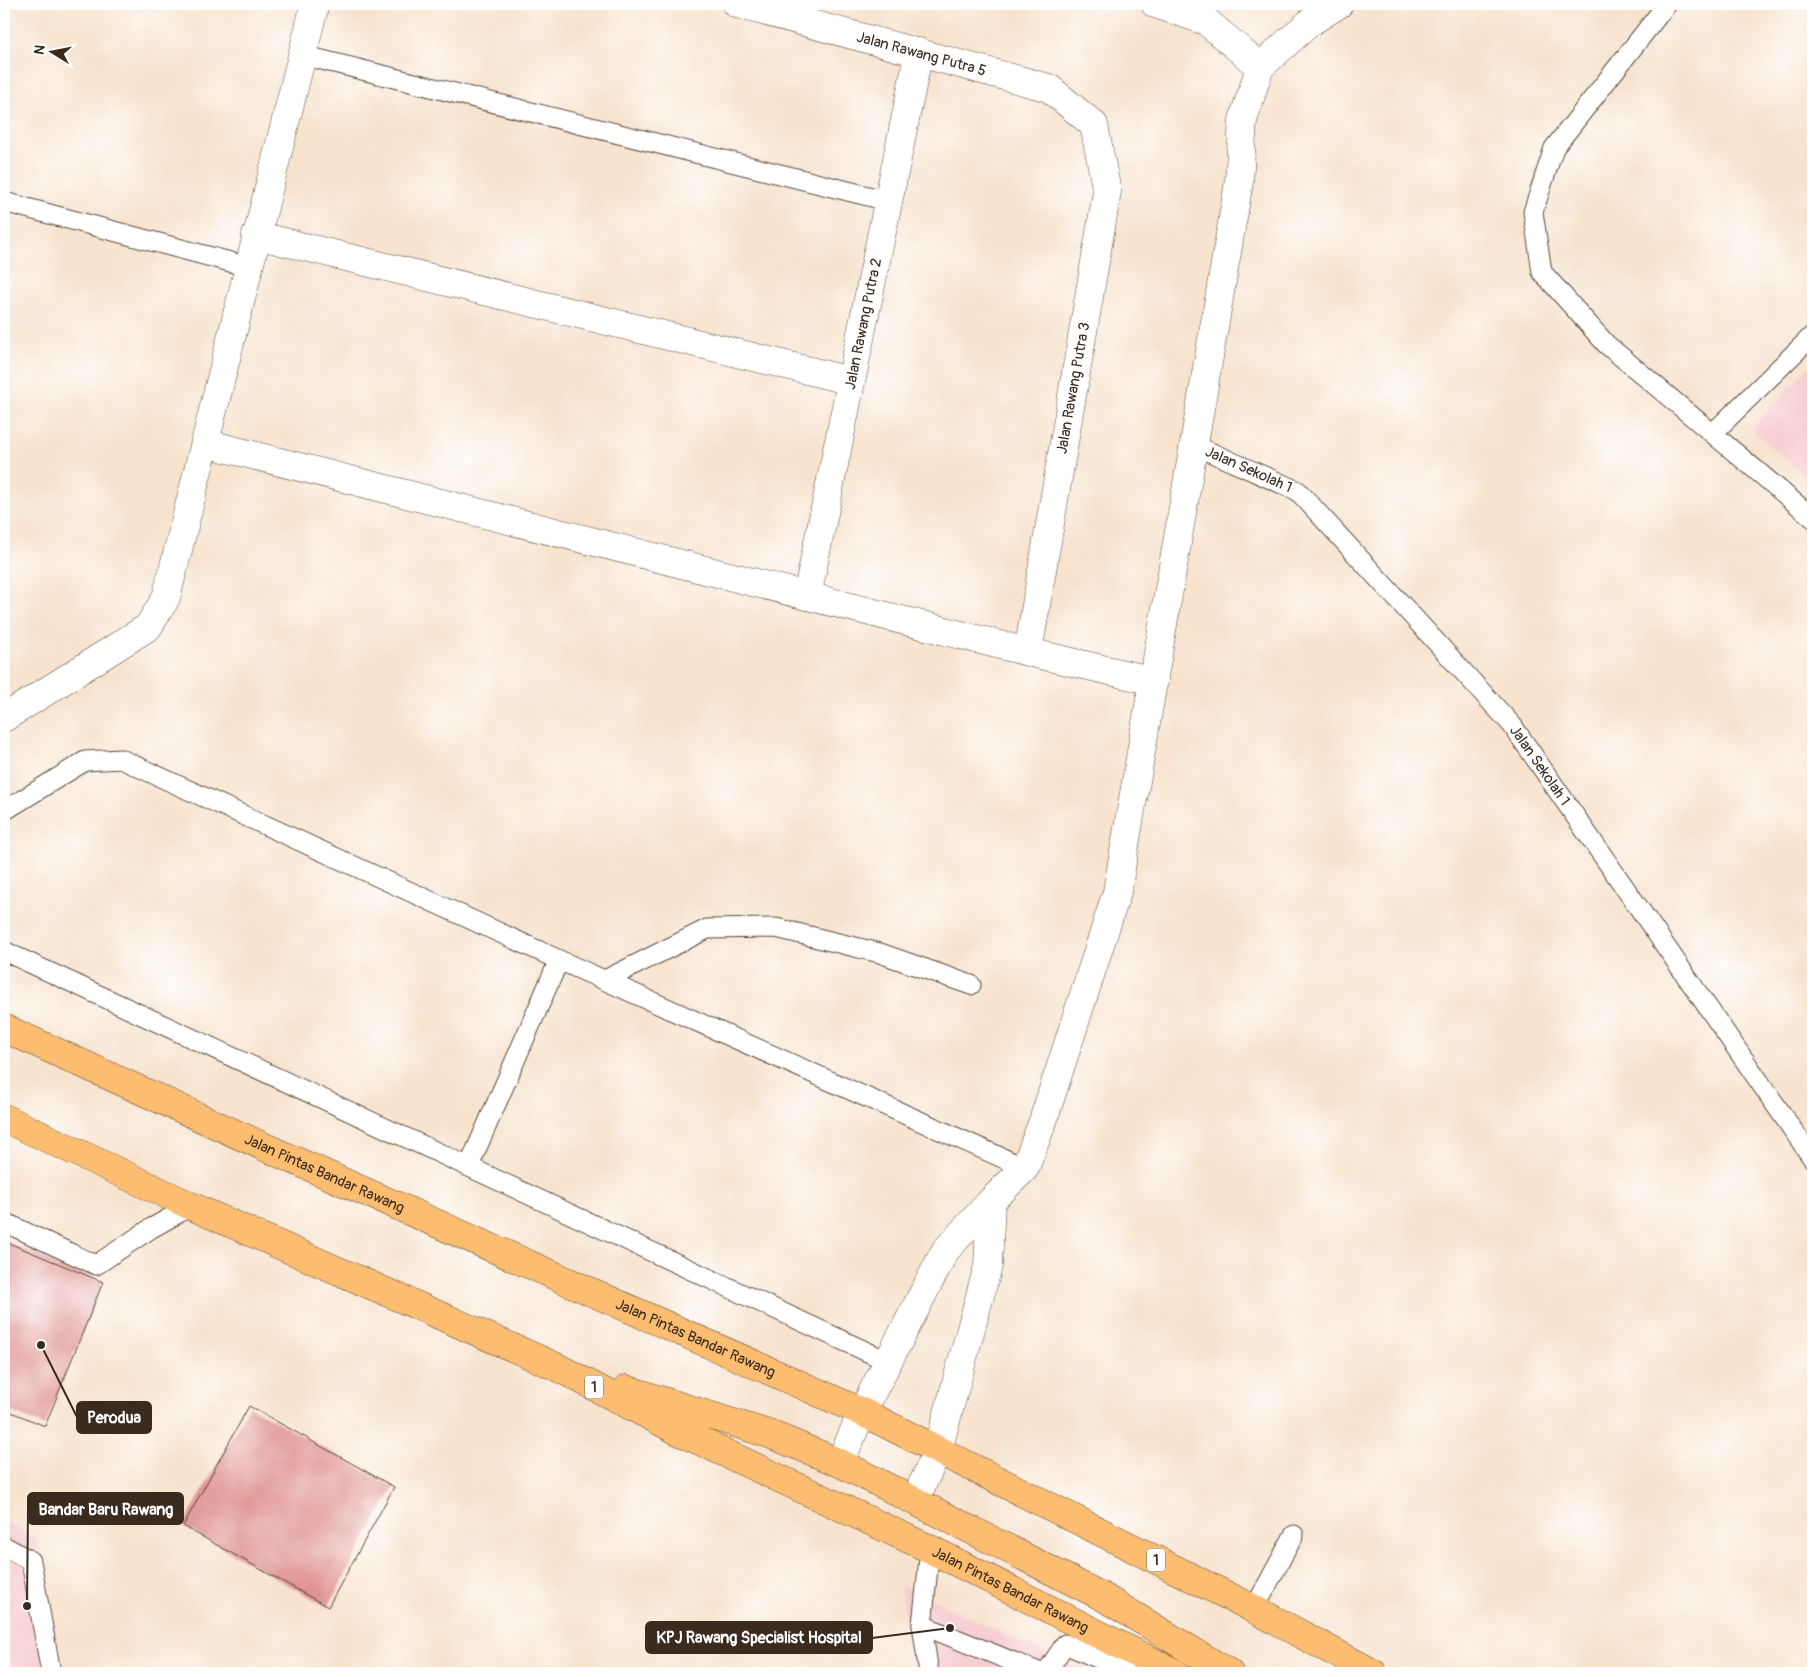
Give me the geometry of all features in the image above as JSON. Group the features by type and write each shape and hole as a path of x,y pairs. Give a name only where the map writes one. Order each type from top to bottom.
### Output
{"main road":[{"name":"Jalan Pintas Bandar Rawang","path":"4,1028 278,1153 862,1412 1254,1609 1373,1673"},
{"name":"Jalan Pintas Bandar Rawang","path":"4,1118 191,1206 559,1368 674,1429 930,1549 1175,1673"},
{"path":"559,1368 772,1435 840,1463 1103,1596 1229,1673"}],"street":[{"path":"4,718 148,627 166,598 315,4"},
{"name":"Jalan Rawang Putra 5","path":"737,4 1048,88 1094,125"},
{"path":"1155,4 1206,21 1260,67"},
{"path":"840,1463 862,1412 945,1251 990,1201 1025,1168 1043,1121 1117,892 1239,182 1243,120 1260,67 1309,23 1339,4"},
{"name":"Jalan Rawang Putra 2","path":"807,596 919,52"},
{"name":"Jalan Rawang Putra 3","path":"1028,652 1107,192 1094,125"},
{"path":"256,235 851,381"},
{"path":"204,443 1028,652 1154,681"},
{"path":"915,1500 938,1450 988,1266 990,1201"}],"lane":[{"path":"1667,4 1554,148 1533,212 1542,272 1606,344 1813,518"},
{"path":"302,56 888,201"},
{"path":"4,202 249,266"},
{"path":"1713,433 1813,335"},
{"name":"Jalan Sekolah 1","path":"1194,445 1298,491 1512,725 1813,1159"},
{"path":"4,811 84,761 121,759 559,960 1025,1168"},
{"path":"604,980 706,929 776,928 880,953 971,986"},
{"path":"4,951 888,1362"},
{"path":"469,1166 559,960"},
{"path":"4,1222 96,1265 150,1228 191,1206"},
{"path":"1254,1609 1294,1535"},
{"path":"4,1546 31,1561 51,1673"},
{"path":"929,1673 922,1625 930,1549"},
{"path":"922,1625 1042,1673"},
{"path":"1046,1673 1065,1644 1132,1673"}],"shaded area":[{"path":"1813,362 1813,484 1751,429"},
{"path":"4,1522 38,1539 63,1673 4,1673"},
{"path":"900,1584 1087,1673 913,1673"}],"building":[{"path":"4,1241 103,1282 45,1426 4,1409"},
{"path":"249,1406 394,1487 328,1607 183,1526"}],"place":[{"name":"Perodua","path":"41,1345"},
{"name":"Bandar Baru Rawang","path":"27,1606"},
{"name":"KPJ Rawang Specialist Hospital","path":"950,1628"}]}
